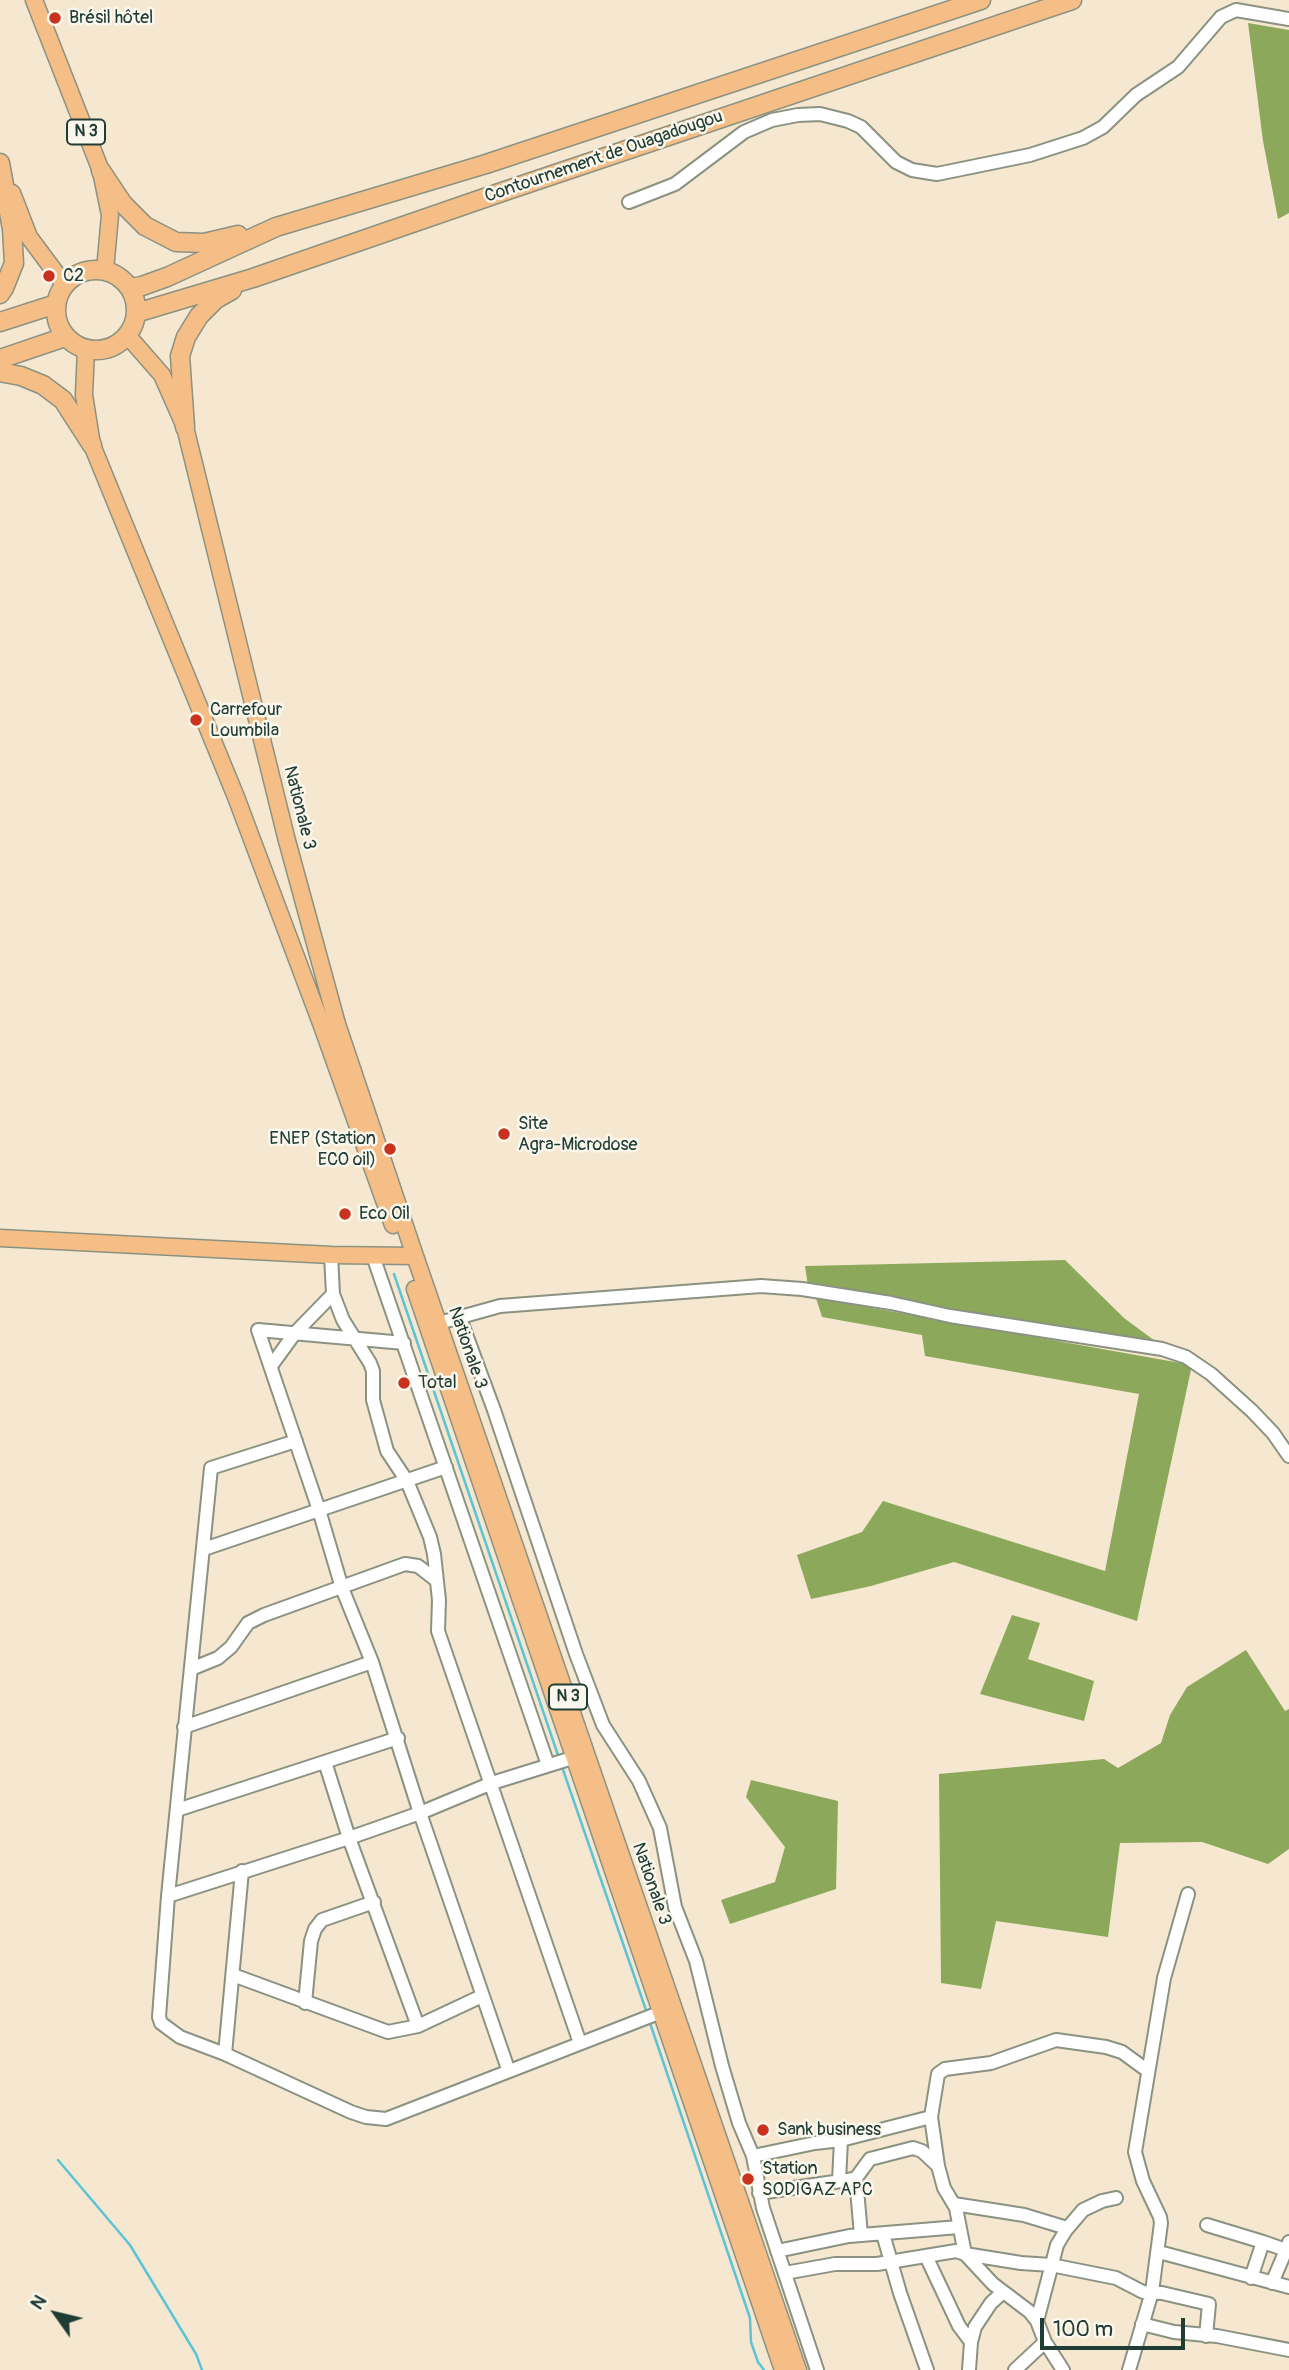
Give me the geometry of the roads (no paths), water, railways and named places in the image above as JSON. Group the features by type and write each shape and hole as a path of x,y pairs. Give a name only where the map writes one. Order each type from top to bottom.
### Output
{"highway":[{"name":"Contournement de Ouagadougou","path":"130,288 167,277 276,227 486,164 981,0"},
{"name":"Contournement de Ouagadougou","path":"136,313 253,278 499,192 1072,0"},
{"path":"0,160 12,229 14,263 0,294"},
{"path":"101,171 123,204 145,226 176,242 204,243 276,227"},
{"path":"105,270 115,274 130,288 136,304 136,313 127,335 109,348 86,349 65,337 56,316 56,304 64,284 83,271 105,270"},
{"path":"185,427 180,356 186,337 199,316 216,299 253,278"},
{"path":"0,321 56,304"},
{"path":"0,359 65,337"},
{"path":"0,372 21,376 43,385 63,400 92,446"}],"main road":[{"name":"N 3","path":"34,0 101,171 110,215 105,270"},
{"path":"0,160 29,237 64,284"},
{"name":"Nationale 3","path":"127,335 162,375 185,427 286,837 337,1024 409,1256 439,1323 580,1756"},
{"name":"Nationale 3","path":"86,349 83,396 92,446 236,797 409,1256 668,2009 798,2370"},
{"path":"0,1238 331,1255 409,1256"},
{"name":"Nationale 3","path":"668,2009 783,2370"}],"street":[{"path":"629,202 675,184 744,132 772,120 798,115 820,114 861,127 896,162 912,170 937,174 1030,155 1083,138 1103,127 1136,96 1178,67 1221,17 1236,10 1289,19"},
{"path":"331,1255 336,1307 373,1371 373,1400 387,1451 407,1481 430,1537 435,1554 439,1632 580,2043"},
{"path":"373,1256 548,1765"},
{"path":"439,1323 500,1306 761,1286 891,1303 950,1316 1162,1349 1186,1357 1211,1374 1252,1411 1273,1433 1289,1456"},
{"path":"271,1366 295,1333 333,1294"},
{"path":"460,1318 603,1726 639,1781 660,1828 675,1907 696,1961 722,2066 739,2123 753,2156 759,2193 817,2370"},
{"path":"404,1343 258,1330 320,1510 342,1588 372,1662 420,1813 508,2070"},
{"path":"296,1441 211,1468 184,1727 159,2017 166,2028 180,2037 225,2053 351,2112 386,2119 668,2009"},
{"path":"204,1549 446,1467"},
{"path":"191,1669 218,1658 231,1647 248,1623 264,1615 405,1564 418,1566 436,1580"},
{"path":"184,1727 372,1662"},
{"path":"177,1810 398,1738"},
{"path":"169,1896 349,1838 420,1813 492,1783 580,1756"},
{"path":"326,1762 349,1838 418,2026"},
{"path":"225,2053 242,1871"},
{"path":"1129,2370 1157,2269 1160,2217 1143,2181 1135,2152 1164,1979 1188,1894"},
{"path":"305,2003 311,1941 315,1929 322,1920 374,1902"},
{"path":"233,1975 388,2032 418,2026 482,1996"},
{"path":"1063,2370 1030,2312 1003,2292 965,2255 954,2204 944,2188 938,2166 931,2117 940,2071 991,2063 1056,2040 1122,2052 1148,2071"},
{"path":"753,2156 841,2140 931,2117"},
{"path":"881,2131 884,2154"},
{"path":"839,2181 841,2140"},
{"path":"861,2235 856,2178 870,2159 913,2148 919,2149 938,2166"},
{"path":"759,2193 856,2178"},
{"path":"1037,2321 1057,2245 1067,2228 1083,2210 1116,2198"},
{"path":"954,2204 1024,2216 1067,2228"},
{"path":"1207,2225 1288,2247 1272,2283"},
{"path":"777,2251 861,2235 959,2227"},
{"path":"883,2234 900,2293 928,2370"},
{"path":"1251,2278 1263,2242"},
{"path":"785,2273 835,2264 892,2262 953,2251 965,2255 1051,2265 1116,2278 1137,2290 1209,2304 1206,2336"},
{"path":"1159,2252 1289,2287"},
{"path":"926,2256 959,2326 971,2342"},
{"path":"1157,2269 1174,2257"},
{"path":"969,2370 975,2327 985,2311 1003,2292"},
{"path":"1142,2324 1174,2332 1289,2350"},
{"path":"1015,2370 1045,2342"}],"waterway":[{"path":"394,1274 559,1758"},
{"path":"561,1764 647,2013"},
{"path":"650,2023 750,2318 751,2342 764,2370"},
{"path":"58,2160 130,2245 196,2354 202,2370"}],"place":[{"name":"Brésil hôtel","path":"55,18"},
{"name":"C2","path":"49,276"},
{"name":"Carrefour Loumbila","path":"196,720"},
{"name":"Site Agra-Microdose","path":"504,1134"},
{"name":"ENEP (Station ECO oil)","path":"390,1149"},
{"name":"Eco Oil","path":"345,1214"},
{"name":"Total","path":"404,1383"},
{"name":"Sank business","path":"763,2130"},
{"name":"Station SODIGAZ APC","path":"748,2179"}]}
